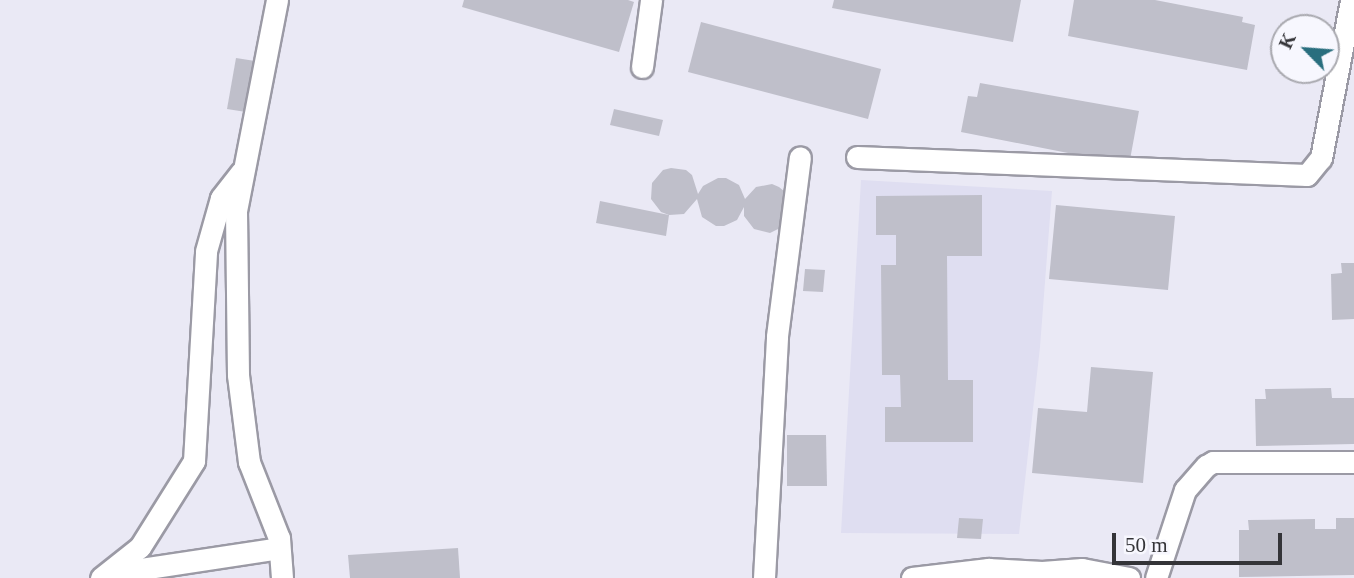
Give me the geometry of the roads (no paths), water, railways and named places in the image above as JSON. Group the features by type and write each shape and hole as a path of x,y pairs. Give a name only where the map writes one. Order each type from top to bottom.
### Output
{"street":[{"path":"277,0 236,211 238,375 249,463 279,538 282,578"},
{"path":"642,67 652,0"},
{"path":"858,157 1307,175 1321,158 1351,0"},
{"path":"764,578 777,335 800,157"},
{"path":"103,576 140,547 194,461 206,251 221,198 244,167"},
{"path":"1156,578 1185,490 1206,466 1213,462 1354,462"},
{"path":"103,576 279,548"},
{"path":"912,578 988,569 1042,572 1082,569 1129,578"}]}
